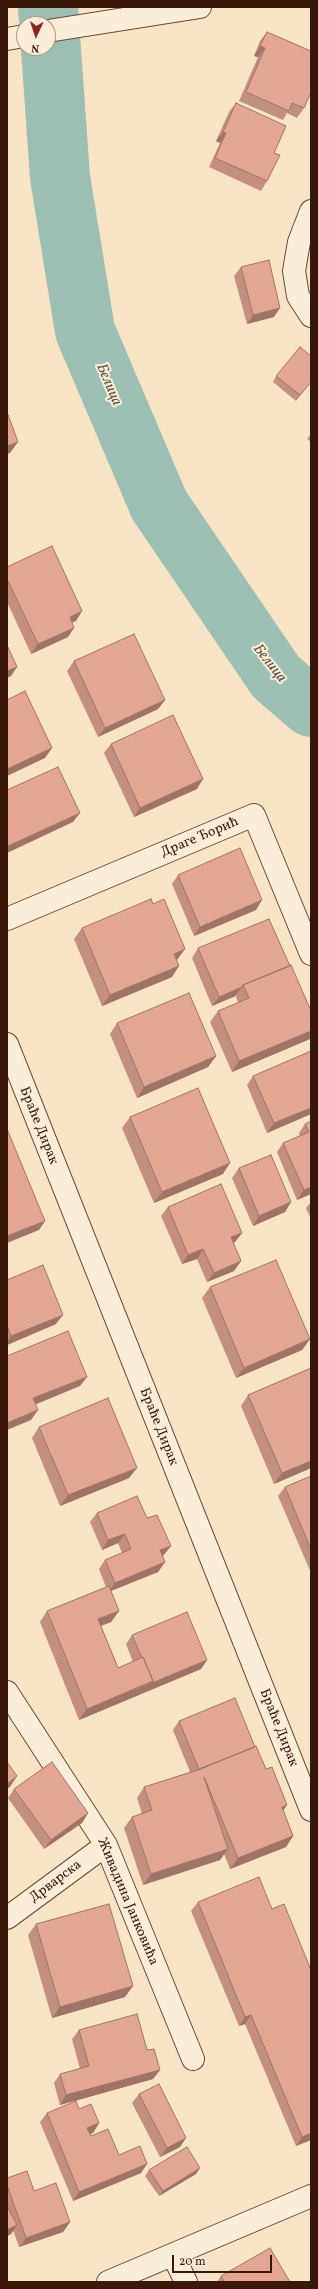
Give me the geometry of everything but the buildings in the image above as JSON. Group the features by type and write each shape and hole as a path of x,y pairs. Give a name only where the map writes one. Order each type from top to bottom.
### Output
{"street":[{"path":"56,31 200,7"},
{"path":"311,212 299,242 294,271 298,296 311,316"},
{"name":"Драге Ђорић","path":"7,919 254,815 311,954"},
{"name":"Браће Дирак","path":"7,1044 14,1085 304,1774 311,1810"},
{"name":"Живадина Јанковића","path":"7,1692 106,1845 193,2059"},
{"name":"Дрварска","path":"7,1918 106,1845"},
{"path":"108,2282 311,2196"},
{"path":"173,2255 186,2282"}],"waterway":[{"name":"Белица","path":"48,7 60,177 85,331 159,505 276,677 311,707"}]}
